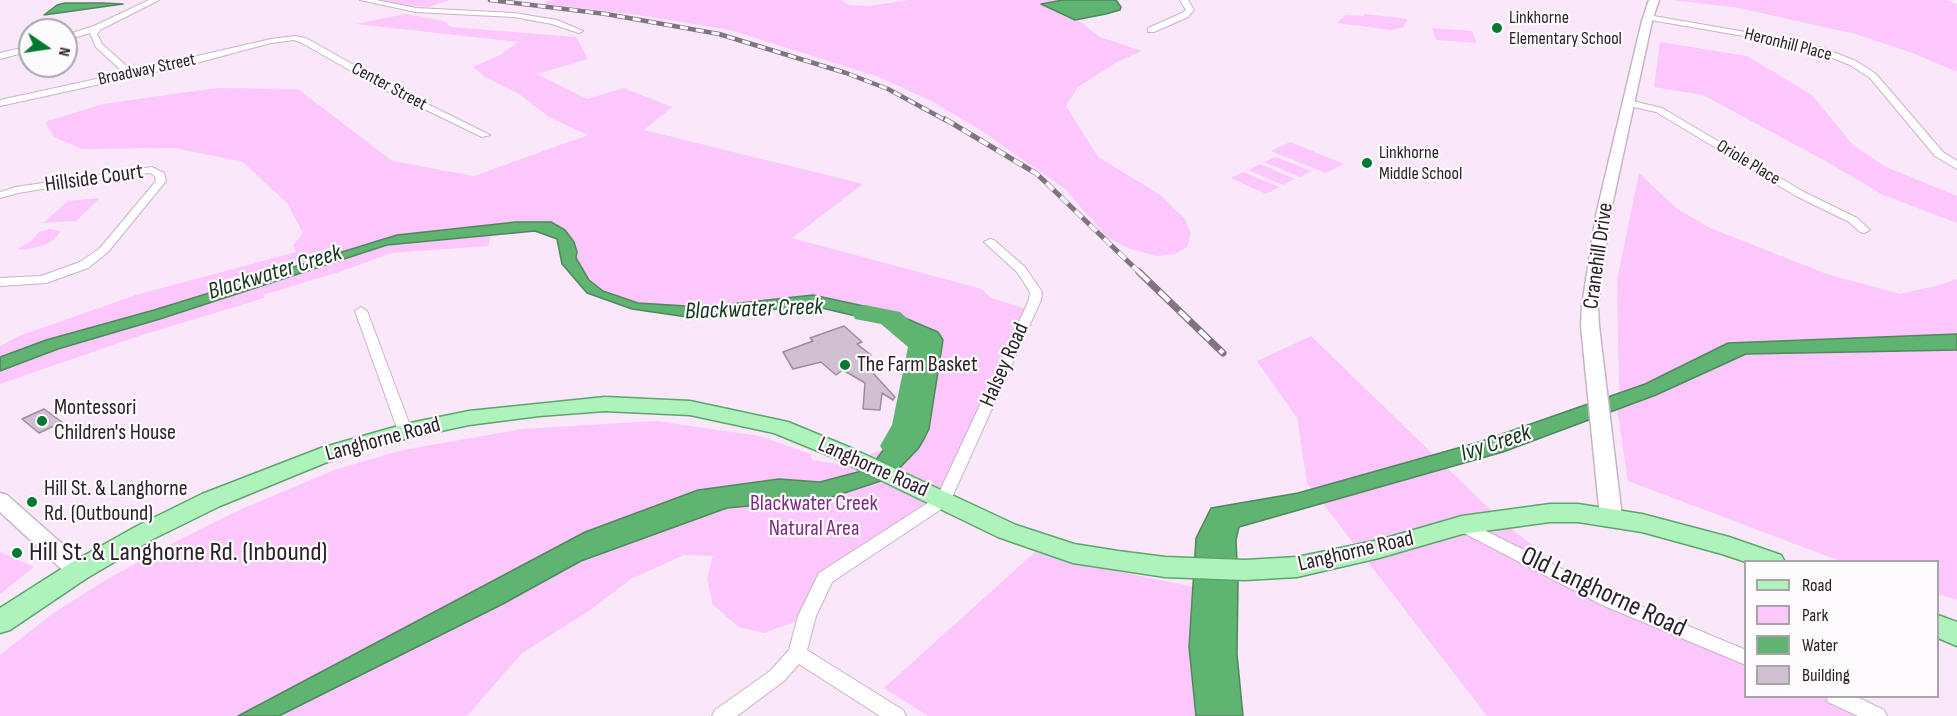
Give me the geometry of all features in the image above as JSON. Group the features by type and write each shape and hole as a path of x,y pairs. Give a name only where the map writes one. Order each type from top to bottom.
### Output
{"main road":[{"name":"Cranehill Drive","path":"1611,517 1590,326 1594,274 1603,215 1648,17 1654,0"},
{"name":"Langhorne Road","path":"0,622 78,571 146,532 211,500 329,453 405,431 469,418 604,404 690,408 780,427 843,453 1007,531 1073,553 1165,567 1245,570 1297,567 1349,556 1462,525 1550,513 1578,513 1641,522 1729,546 1769,560"},
{"path":"0,500 78,571"},
{"path":"1939,627 1957,635"}],"street":[{"path":"78,34 97,28 155,0"},
{"path":"364,0 416,10 514,15 554,22 579,31"},
{"path":"1151,30 1185,15 1190,10 1184,0"},
{"name":"Heronhill Place","path":"1648,17 1791,42 1853,63 1872,76 1939,154 1957,166"},
{"path":"97,28 93,34 99,45 129,73"},
{"name":"Broadway Street","path":"0,103 196,60 271,40 294,38"},
{"name":"Center Street","path":"294,38 303,40 386,87 485,135"},
{"path":"0,56 18,51"},
{"name":"Oriole Place","path":"1628,103 1659,110 1800,194 1853,220 1864,230"},
{"name":"Hillside Court","path":"0,195 16,190 136,171 152,170 160,175 161,181 104,250 84,265 42,280 0,282"},
{"name":"Halsey Road","path":"936,497 1035,300 1036,292 1021,270 990,242"},
{"path":"362,310 405,431"},
{"path":"722,716 777,676 797,653 807,616 825,578 936,497"},
{"name":"Old Langhorne Road","path":"1462,525 1608,600 1744,657"},
{"path":"797,653 896,716"},
{"path":"1839,698 1877,716"}],"green space":[{"path":"370,0 450,0 428,7 378,3"},
{"path":"552,0 842,0 849,5 868,6 909,0 1063,0 1041,3 1067,18 1078,20 1100,37 1142,51 1117,62 1078,87 1066,106 1098,157 1159,194 1185,219 1191,234 1187,247 1175,254 1157,256 1130,249 1108,238 1065,189 979,129 931,101 879,77 730,30 639,15 546,4 545,2"},
{"path":"1673,0 1946,0 1957,4 1957,72 1912,53 1855,34 1739,8"},
{"name":"Blackwater Creek Natural Area","path":"405,14 444,21 451,27 576,37 588,59 537,74 587,99 624,88 672,107 644,130 863,184 792,238 982,289 991,298 1030,310 943,500 825,577 798,614 795,622 764,633 739,627 713,605 707,579 713,556 684,555 631,579 589,611 522,653 467,716 0,716 0,655 52,614 161,549 235,512 334,470 403,450 522,429 656,421 760,436 810,454 812,460 844,465 886,448 906,418 922,345 899,326 813,306 687,317 632,309 587,293 562,264 557,239 535,231 491,236 488,246 392,253 263,295 264,298 136,337 0,384 0,346 19,336 136,295 296,252 293,246 303,233 287,203 243,162 175,148 82,149 54,137 45,122 103,104 217,88 298,89 392,161 474,176 588,135 549,117 519,94 485,77 473,67 500,55 518,42 356,24"},
{"path":"1365,14 1408,19 1402,28 1391,30 1337,23 1346,15 1363,16"},
{"path":"1432,28 1472,31 1477,43 1436,40"},
{"path":"1660,42 1747,56 1812,95 1853,145 1886,167 1957,196 1957,223 1883,195 1703,95 1654,87"},
{"path":"1290,142 1344,164 1326,173 1271,151"},
{"path":"1276,157 1311,171 1300,177 1264,162"},
{"path":"1260,164 1295,179 1283,185 1248,170"},
{"path":"1243,172 1279,187 1266,194 1231,178"},
{"path":"1639,173 1676,208 1710,228 1827,274 1900,294 1957,279 1957,334 1728,343 1645,384 1619,393 1617,280"},
{"path":"100,198 76,221 43,223 68,201"},
{"path":"50,229 61,231 54,240 26,250 17,249 31,241 39,232"},
{"path":"1311,336 1501,520 1580,585 1744,659 1744,698 1833,698 1876,716 1487,716 1307,483 1297,418 1257,361"},
{"path":"1957,350 1957,600 1939,594 1939,560 1837,560 1628,481 1617,409 1656,395 1746,354"},
{"path":"0,552 34,567 0,594"},
{"path":"1035,552 1081,564 1194,587 1189,647 1196,716 928,716 884,688"}],"water":[{"path":"1063,0 1116,0 1121,7 1120,10 1106,14 1075,20 1041,4"},
{"path":"65,3 123,4 44,15 57,5"},
{"path":"516,222 551,222 565,230 574,242 576,258 589,280 603,291 638,303 686,306 722,305 813,295 891,312 938,332 943,340 929,429 924,439 918,449 890,478 826,499 727,508 581,561 501,605 279,716 238,716 585,532 698,490 779,479 820,482 869,469 902,425 919,393 924,341 907,328 813,306 687,317 632,309 587,293 562,264 557,239 535,231 387,245 160,319 58,349 0,371 0,357 46,340 154,310 397,235"},
{"name":"Ivy Creek","path":"1957,334 1957,350 1746,354 1656,395 1503,452 1239,527 1236,540 1237,654 1243,716 1196,716 1189,647 1196,538 1211,508 1298,493 1479,442 1645,384 1728,343"}],"building":[{"name":"The Farm Basket","path":"844,326 862,342 857,344 871,355 861,360 895,397 893,400 882,393 880,410 863,409 865,383 843,370 836,375 821,362 793,369 783,352 813,341 810,338"},
{"name":"Montessori Children's House","path":"44,409 62,422 39,433 22,419"}],"waterway":[{"name":"Blackwater Creek","path":"865,313 890,318 922,345 907,425 896,446"}],"railway":[{"path":"490,0 606,14 719,34 846,73 888,89 947,121"},
{"path":"945,119 1037,174 1141,274"},
{"path":"1139,272 1223,353"}],"place":[{"name":"Linkhorne Elementary School","path":"1497,28"},
{"name":"Linkhorne Middle School","path":"1367,163"},
{"name":"The Farm Basket","path":"845,365"},
{"name":"Montessori Children's House","path":"42,421"},
{"name":"Hill St. & Langhorne Rd. (Outbound)","path":"32,502"},
{"name":"Hill St. & Langhorne Rd. (Inbound)","path":"17,553"}]}
